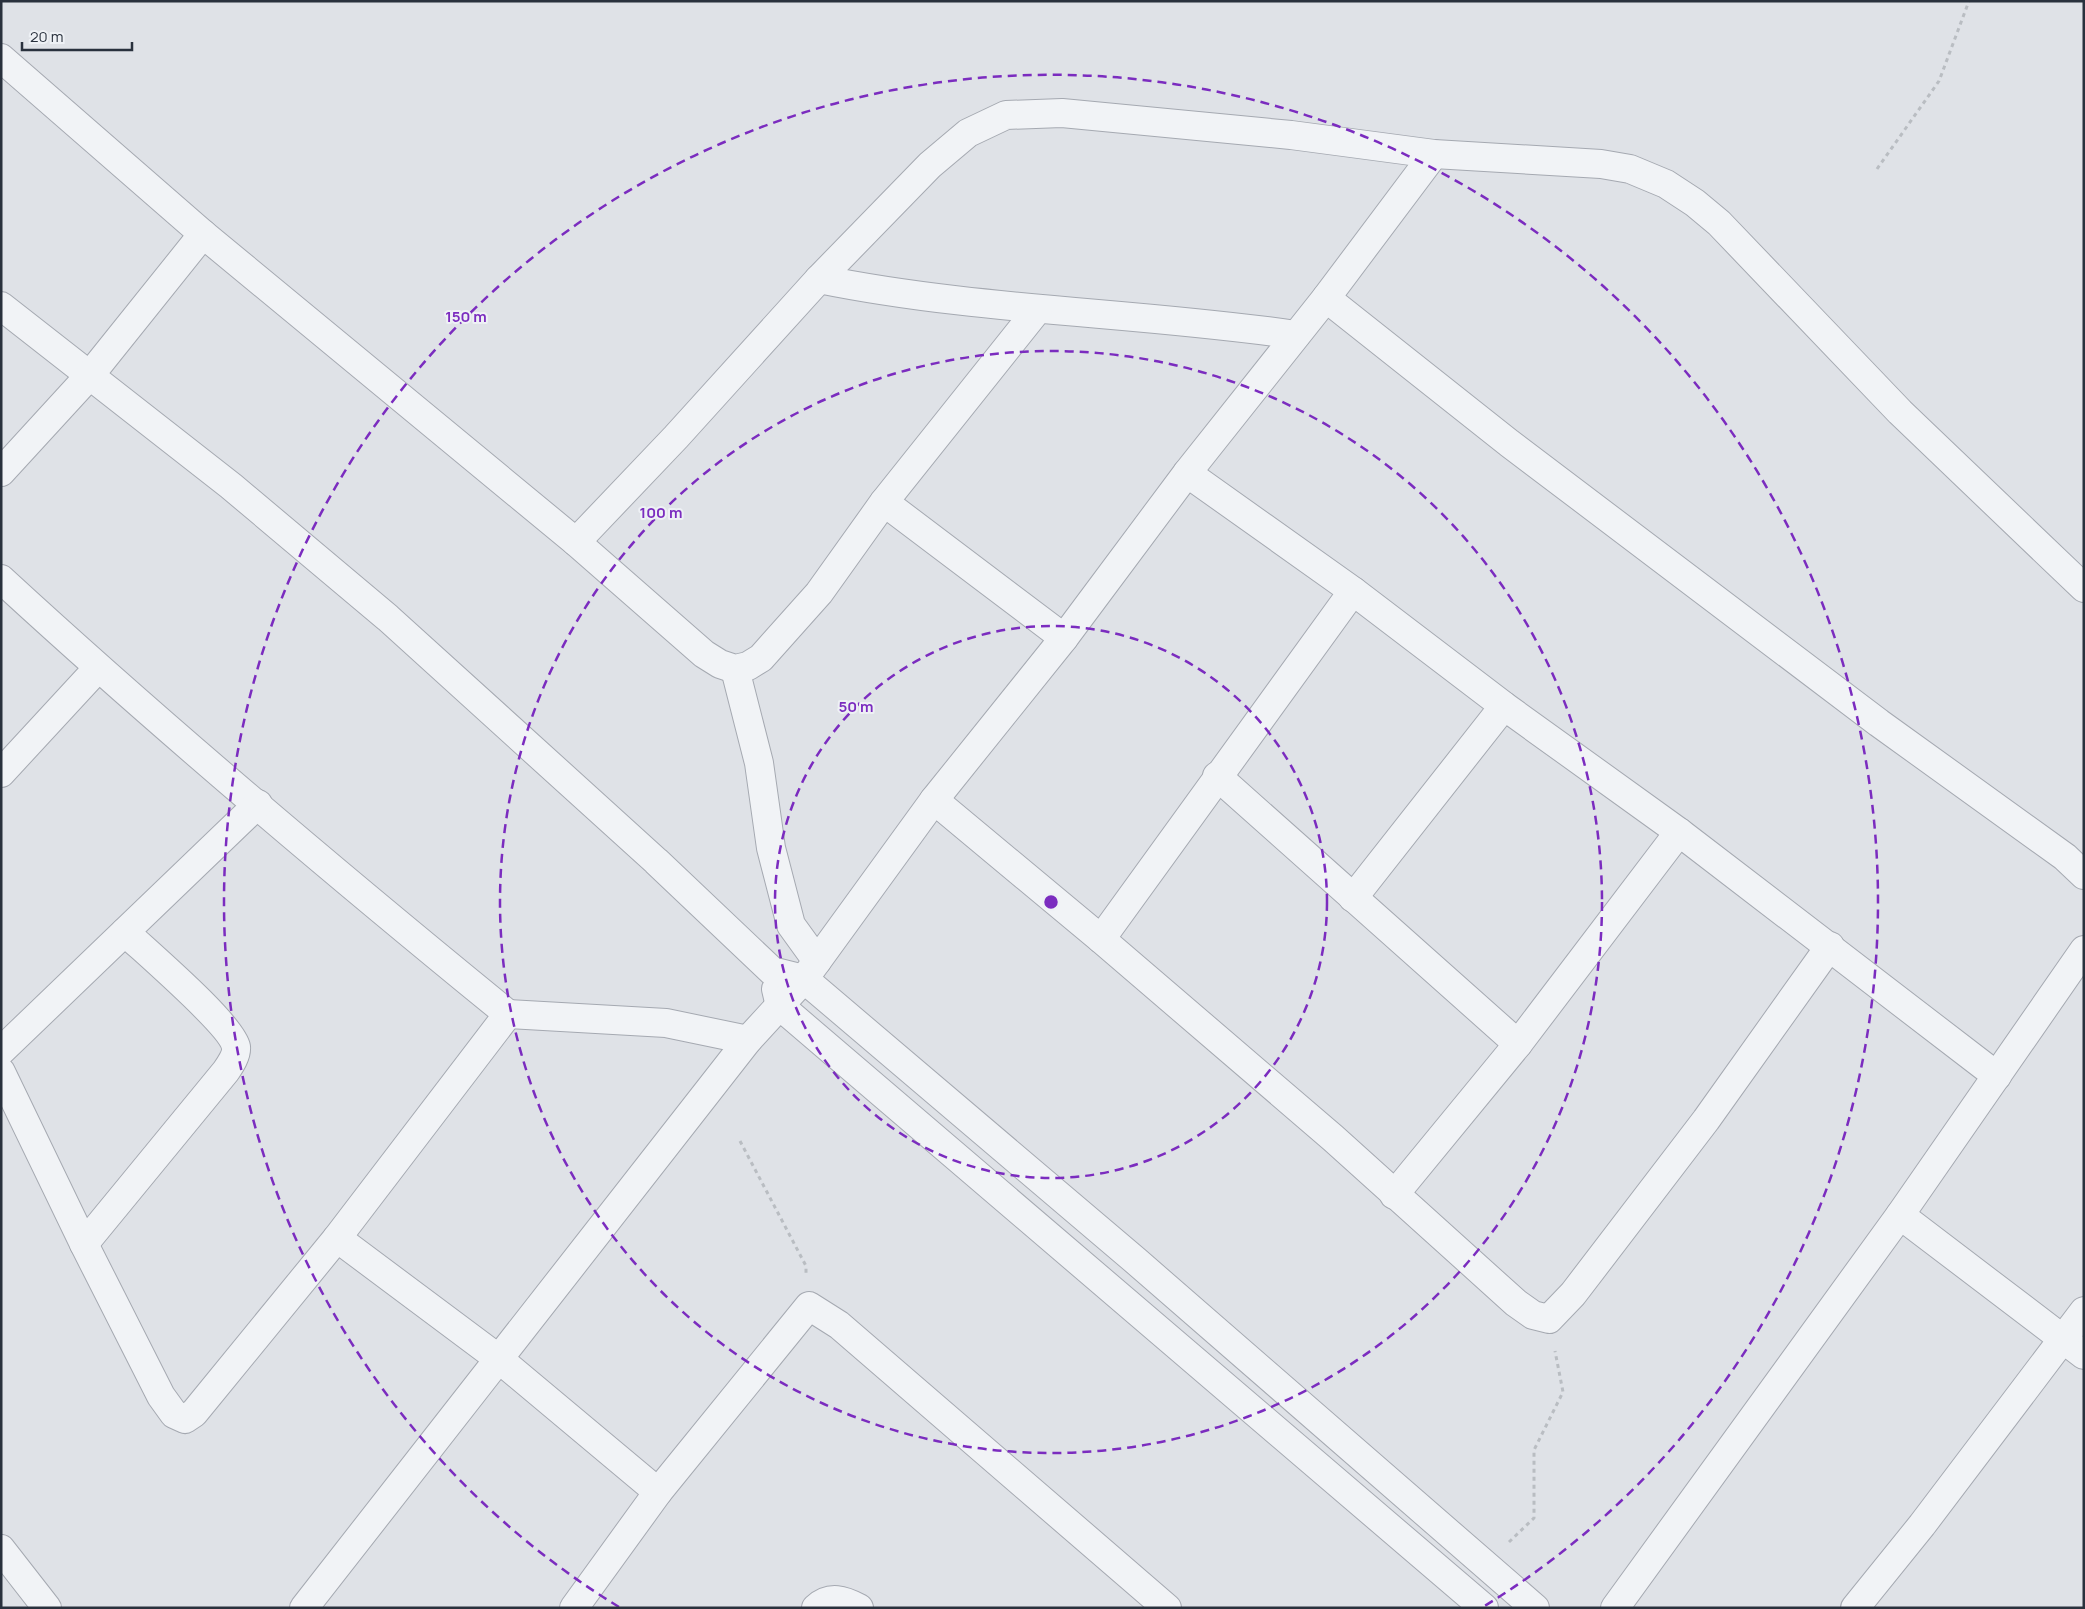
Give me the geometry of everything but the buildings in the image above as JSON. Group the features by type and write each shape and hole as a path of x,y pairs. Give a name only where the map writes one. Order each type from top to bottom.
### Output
{"street":[{"path":"1,58 203,234 576,542 704,654 720,664 735,669 748,666 761,658 812,601 884,502 1038,309"},
{"path":"576,542 676,437 820,279 930,165 968,133 1006,115 1062,113 1291,135 1434,154 1559,161 1630,169 1666,184 1696,203 1719,223 1900,412 2084,588"},
{"path":"304,1608 748,1040 810,970 934,800 1064,638 1187,473 1326,298 1434,154"},
{"path":"1,472 90,375 203,234"},
{"path":"820,279 855,286 1038,309 1229,325 1296,335"},
{"path":"1326,298 1509,443 1879,723 2065,857 2084,875"},
{"path":"1,306 231,486 388,618 656,861 772,971 780,1006 1484,1608"},
{"path":"1187,473 1353,591 1504,706 1679,832 1997,1076"},
{"path":"884,502 1064,638"},
{"path":"1,579 98,668 258,804 354,889 508,1014 666,1023 748,1040"},
{"path":"1101,940 1217,776 1353,591"},
{"path":"1,773 98,668"},
{"path":"735,669 759,763 771,848 791,925 810,970 1136,1260 1534,1607"},
{"path":"1353,898 1504,706"},
{"path":"1217,776 1518,1044"},
{"path":"934,800 1333,1138 1394,1195 1533,1316 1549,1318 1573,1294 1700,1128 1830,946"},
{"path":"1,1051 258,804"},
{"path":"1394,1195 1518,1044 1679,832"},
{"path":"84,1244 226,1071 233,1060 236,1048 232,1036 205,1007 125,932"},
{"path":"1615,1608 1900,1215 2084,950"},
{"path":"772,971 810,970"},
{"path":"1,1072 84,1244 162,1396 174,1414 185,1419 194,1413 337,1238 508,1014"},
{"path":"1900,1215 2073,1347"},
{"path":"337,1238 499,1359 658,1492"},
{"path":"574,1608 658,1492 809,1306 847,1332 1167,1608"},
{"path":"1855,1608 2073,1347 2084,1311"},
{"path":"1,1549 47,1608"},
{"path":"816,1608 831,1600 845,1600 860,1608"}],"path":[{"path":"1877,169 1939,81 1969,1"},
{"path":"740,1141 806,1266 809,1306"},
{"path":"1485,1564 1534,1518 1534,1450 1563,1392 1549,1318"}]}
